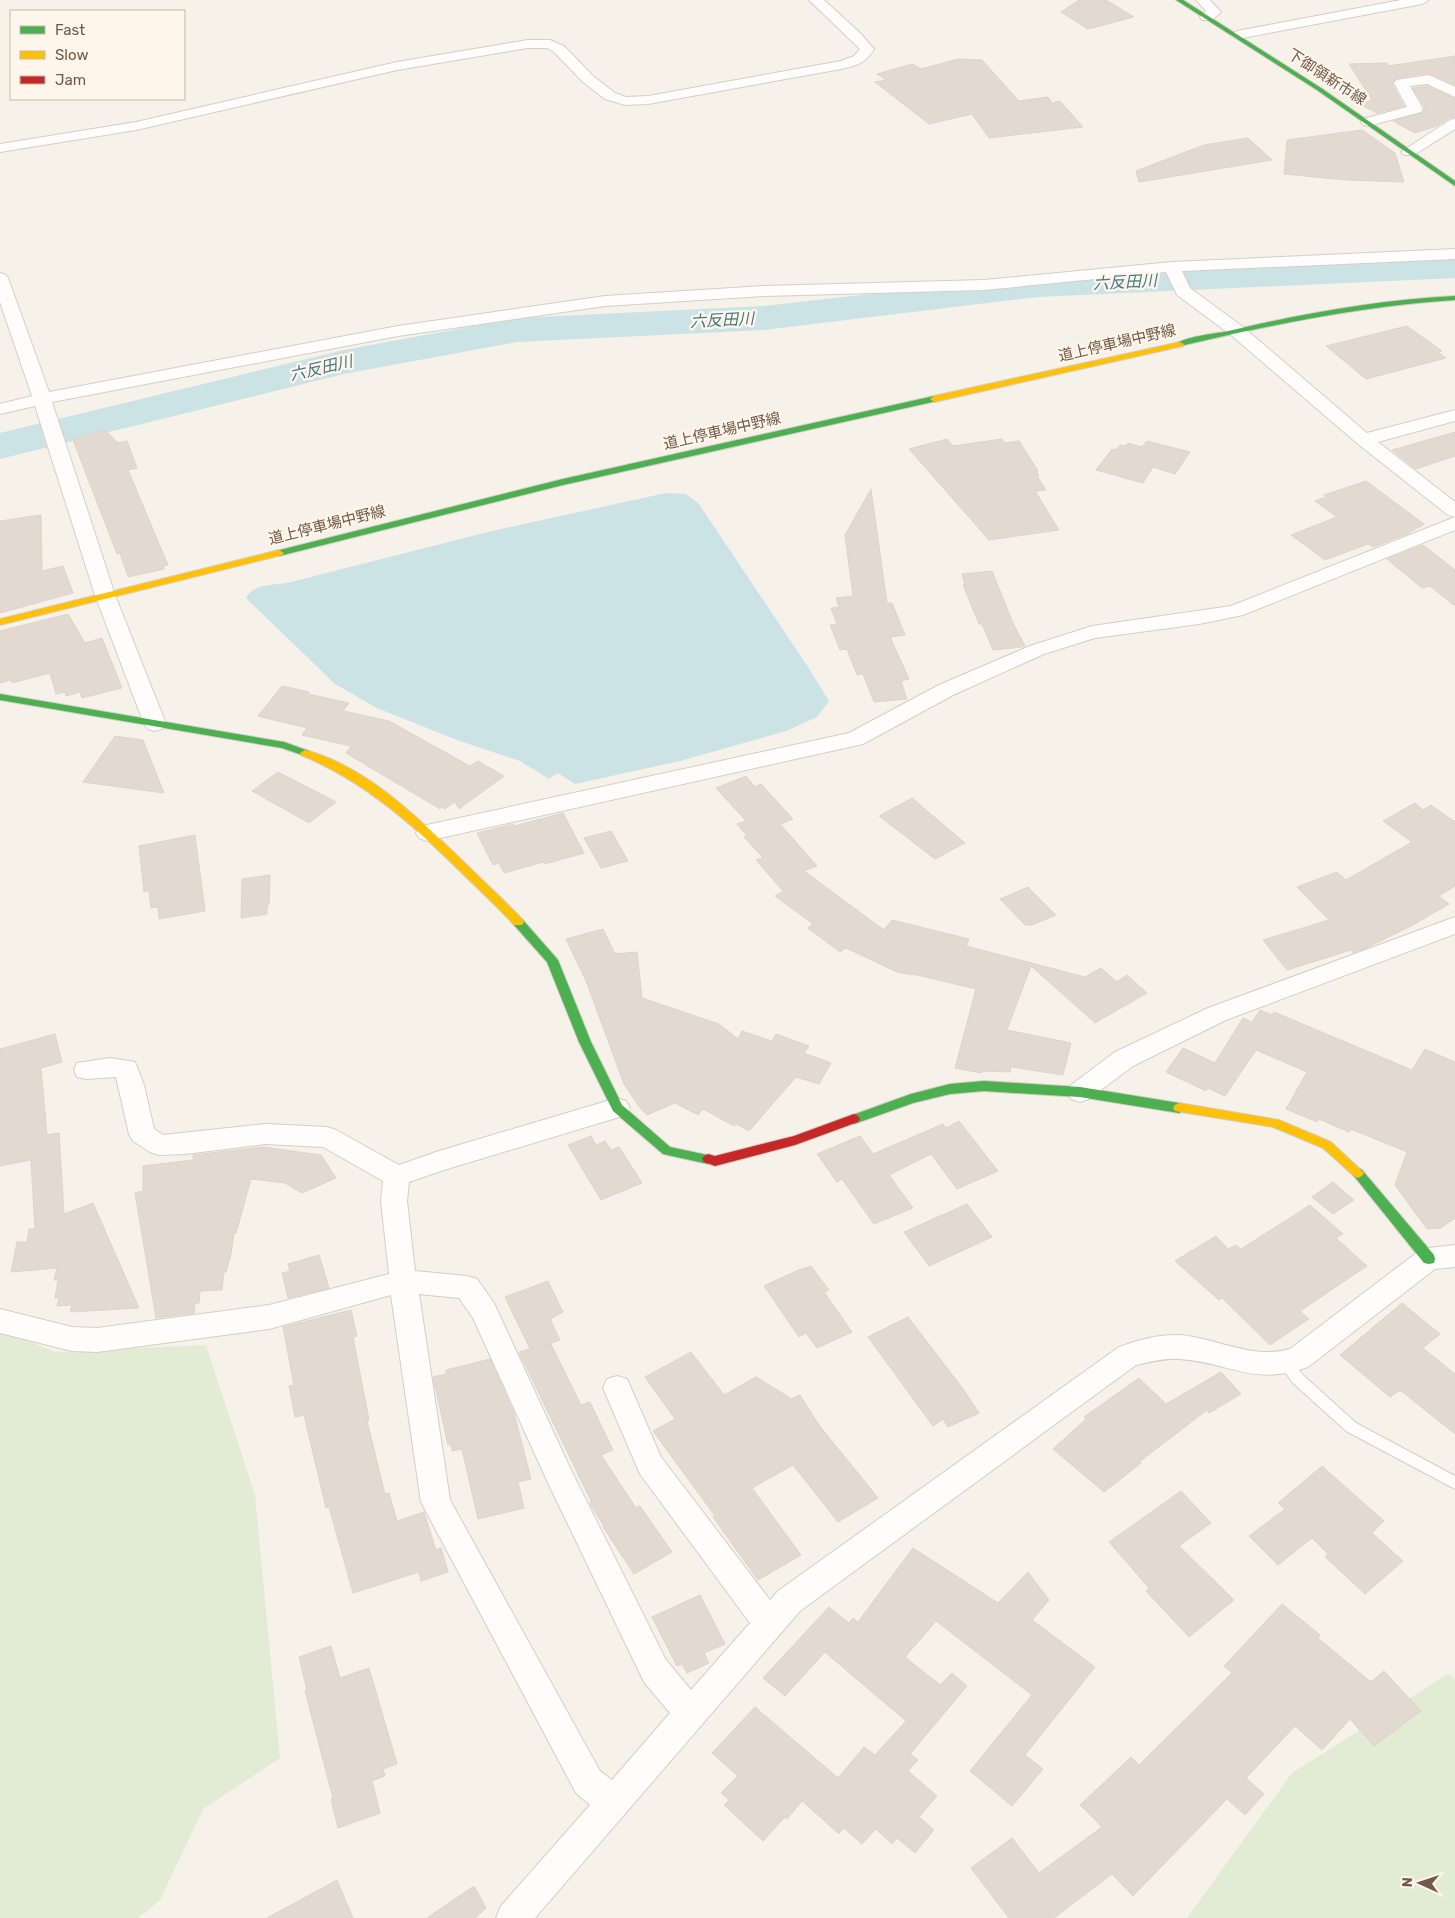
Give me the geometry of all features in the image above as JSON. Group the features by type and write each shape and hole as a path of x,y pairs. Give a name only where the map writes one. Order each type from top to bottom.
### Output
{"main road":[{"name":"下御領新市線","path":"1179,0 1237,35 1368,122 1455,184"},
{"name":"道上停車場中野線","path":"0,622 562,482 1237,331 1352,308 1405,300 1455,298"},
{"path":"0,697 284,745 330,761 367,783 427,833 510,912 552,960 585,1042 617,1108 667,1151 714,1161 795,1140 911,1099 950,1089 984,1086 1080,1092 1275,1123 1327,1146 1357,1171 1442,1257"}],"street":[{"path":"0,148 136,126 397,66 528,44 550,44 559,48 588,79 610,96 625,101 648,100 841,65 863,57 867,49 855,35 831,16 816,0"},
{"path":"1203,0 1214,12 1207,17"},
{"path":"1237,35 1422,0"},
{"path":"1368,122 1416,109 1401,83 1429,79 1455,93"},
{"path":"1410,152 1455,123"},
{"path":"0,409 398,331 605,301 764,291 984,285 1172,267 1455,254"},
{"path":"1172,267 1183,291 1237,331 1364,440 1455,511"},
{"path":"0,278 43,402 105,595 155,724"},
{"path":"1364,440 1455,415"},
{"path":"427,833 855,738 946,690 1037,650 1092,632 1199,618 1236,611 1455,523"},
{"path":"1080,1092 1124,1059 1216,1014 1455,925"},
{"path":"86,1070 110,1067 126,1069 142,1134 159,1145 185,1144 266,1134 327,1137 397,1176 439,1161 617,1108"},
{"path":"397,1176 394,1202 403,1281 436,1502 588,1782 614,1803"},
{"path":"513,1918 789,1601 1129,1355 1178,1347 1264,1366 1286,1364 1298,1359 1442,1257"},
{"path":"0,1321 72,1339 98,1340 269,1317 403,1281 467,1287 484,1311 559,1476 655,1671 691,1714"},
{"path":"617,1388 650,1465 769,1624"}],"lane":[{"path":"1286,1364 1298,1379 1351,1427 1455,1483"}],"green space":[{"path":"0,1329 55,1352 206,1345 255,1495 280,1758 203,1809 160,1900 138,1918 0,1918"},
{"path":"1448,1674 1455,1679 1455,1918 1187,1918 1292,1773"}],"water":[{"path":"666,493 686,494 699,504 829,701 817,717 786,731 680,761 575,784 558,773 549,779 520,761 457,740 377,708 335,684 246,598 253,590 264,586 287,583 492,531"}],"building":[{"path":"1079,0 1106,0 1134,17 1088,29 1061,12"},
{"path":"1455,56 1455,85 1429,73 1396,78 1392,84 1404,106 1377,113 1359,104 1372,100 1349,64 1387,63 1388,66"},
{"path":"958,59 982,60 1019,101 1048,97 1052,103 1060,101 1083,127 989,138 972,114 929,124 875,82 886,80 877,74 912,64 921,69"},
{"path":"1427,86 1455,99 1455,117 1449,118 1437,126 1415,133 1393,121 1423,113 1425,108 1413,88"},
{"path":"1362,130 1395,153 1404,182 1346,180 1284,174 1287,140"},
{"path":"1248,138 1272,160 1139,182 1136,171 1204,145"},
{"path":"1407,326 1442,351 1438,352 1446,358 1366,379 1326,346"},
{"path":"105,430 118,443 127,441 137,468 128,470 168,565 163,566 164,569 128,577 120,553 117,554 73,440"},
{"path":"1455,432 1455,456 1416,469 1392,450"},
{"path":"947,439 953,446 1002,439 1005,443 1019,441 1038,471 1036,471 1039,476 1037,476 1046,490 1035,491 1059,530 989,540 909,449"},
{"path":"1147,441 1190,452 1175,474 1153,467 1143,483 1096,470 1112,449 1116,450 1120,445 1126,446 1128,443 1142,447"},
{"path":"1366,481 1424,524 1409,533 1373,547 1368,544 1325,560 1291,535 1337,517 1315,501 1326,497 1324,495"},
{"path":"871,489 887,603 892,603 905,635 890,637 909,679 901,681 907,699 874,702 863,674 857,675 847,649 840,650 830,625 837,624 831,608 839,607 836,598 853,596 845,535"},
{"path":"41,515 42,571 63,566 73,593 0,613 0,521"},
{"path":"1423,545 1455,570 1455,606 1430,586 1422,588 1387,559"},
{"path":"992,571 1013,623 1025,646 993,650 982,624 979,624 963,585 965,585 962,574"},
{"path":"68,614 85,643 102,638 122,688 82,698 80,692 66,696 65,692 56,694 50,673 12,683 11,680 0,683 0,631"},
{"path":"282,686 349,703 343,711 389,721 470,766 478,761 504,776 459,809 455,802 444,809 442,807 440,809 346,753 351,746 302,735 307,728 258,716"},
{"path":"115,736 143,740 164,793 83,782"},
{"path":"278,772 336,802 309,823 252,791"},
{"path":"746,776 755,787 761,784 793,819 780,824 817,866 804,871 884,930 892,920 969,939 966,946 1085,977 1101,968 1117,982 1127,975 1147,993 1095,1023 1031,966 1007,1030 1071,1043 1063,1075 1011,1067 1010,1072 984,1071 981,1073 955,1068 976,989 897,972 846,948 840,952 808,928 813,924 775,896 783,891 756,860 763,858 744,837 747,836 737,824 746,821 716,788"},
{"path":"912,798 965,843 935,859 879,816"},
{"path":"1415,803 1423,810 1431,805 1455,822 1455,886 1439,896 1449,904 1411,926 1364,949 1353,953 1351,950 1287,970 1263,940 1329,920 1297,887 1337,872 1346,880 1412,842 1383,821"},
{"path":"563,813 584,853 545,864 544,862 504,873 499,863 493,865 477,833 513,824 514,826"},
{"path":"611,831 628,861 601,868 584,838"},
{"path":"195,835 205,911 159,919 158,907 151,908 149,891 144,892 139,846"},
{"path":"270,875 267,914 241,918 242,879"},
{"path":"1028,887 1056,915 1032,925 1025,925 1000,899"},
{"path":"603,929 615,954 637,952 642,998 719,1024 738,1039 742,1031 772,1041 776,1034 809,1046 804,1053 831,1063 819,1084 796,1077 749,1131 736,1124 734,1126 703,1109 698,1115 675,1103 647,1115 624,1084 586,981 566,939"},
{"path":"1260,1010 1272,1015 1274,1012 1412,1070 1425,1049 1455,1062 1455,1218 1441,1228 1427,1229 1395,1185 1407,1152 1351,1129 1349,1132 1319,1119 1317,1122 1286,1109 1307,1072 1256,1050 1225,1096 1208,1088 1206,1091 1166,1072 1183,1048 1215,1063 1243,1018 1252,1022"},
{"path":"55,1034 62,1062 41,1068 47,1135 59,1133 64,1214 93,1203 139,1308 70,1312 72,1305 57,1306 59,1298 55,1298 58,1280 54,1280 57,1268 11,1272 17,1242 27,1242 29,1229 35,1229 31,1160 0,1166 0,1049"},
{"path":"959,1121 998,1171 957,1189 931,1154 889,1175 913,1208 874,1224 842,1179 837,1182 817,1154 860,1136 873,1154 943,1124 946,1128"},
{"path":"591,1136 596,1145 605,1141 611,1150 619,1147 642,1183 601,1200 568,1145"},
{"path":"263,1147 321,1155 336,1178 302,1193 285,1183 251,1179 236,1233 234,1233 231,1254 226,1272 224,1272 222,1290 200,1291 199,1303 195,1303 194,1313 156,1318 135,1193 143,1191 143,1166 193,1160 193,1155"},
{"path":"1333,1182 1354,1200 1333,1214 1312,1197"},
{"path":"967,1204 992,1237 929,1266 904,1232"},
{"path":"1310,1205 1343,1234 1336,1238 1367,1266 1300,1311 1309,1319 1270,1345 1222,1298 1219,1300 1175,1261 1216,1236 1228,1249 1236,1245 1241,1249"},
{"path":"319,1255 329,1288 288,1298 282,1273 290,1271 288,1264"},
{"path":"811,1266 829,1290 824,1292 852,1332 817,1348 806,1333 799,1337 764,1286"},
{"path":"548,1281 563,1312 550,1319 560,1340 543,1346 551,1344 581,1405 590,1402 613,1450 601,1455 636,1508 640,1506 672,1552 634,1574 590,1504 591,1501 519,1352 530,1349 505,1297"},
{"path":"1402,1303 1440,1334 1423,1348 1455,1374 1455,1434 1400,1390 1390,1397 1340,1355"},
{"path":"351,1310 357,1336 353,1337 369,1420 367,1421 385,1494 389,1493 397,1521 424,1512 436,1550 441,1548 448,1572 421,1581 419,1572 353,1593 329,1507 326,1508 304,1415 295,1417 289,1386 294,1385 283,1327"},
{"path":"908,1317 964,1390 979,1413 948,1427 943,1419 933,1426 868,1337"},
{"path":"691,1352 724,1395 756,1377 792,1399 800,1395 819,1425 878,1498 838,1522 793,1465 752,1488 801,1555 758,1580 713,1517 715,1516 653,1431 675,1419 645,1377"},
{"path":"490,1359 514,1413 531,1479 518,1482 524,1508 478,1519 462,1449 452,1451 451,1444 448,1445 433,1377 446,1374 446,1370"},
{"path":"1221,1372 1241,1394 1209,1413 1207,1410 1139,1462 1141,1463 1104,1492 1053,1449 1086,1419 1084,1417 1139,1378 1166,1404"},
{"path":"1322,1466 1384,1521 1372,1533 1403,1561 1365,1594 1325,1557 1328,1554 1312,1538 1278,1565 1249,1536 1285,1509 1278,1503"},
{"path":"1181,1491 1211,1523 1179,1546 1234,1600 1189,1637 1146,1591 1149,1588 1109,1542"},
{"path":"913,1548 998,1603 1028,1572 1049,1600 1032,1620 1095,1667 1025,1755 1043,1769 1012,1806 970,1771 1032,1695 936,1621 905,1657 940,1685 952,1673 967,1686 910,1754 918,1760 908,1771 937,1796 919,1817 934,1830 915,1853 897,1838 892,1844 876,1829 862,1844 844,1828 839,1834 802,1801 787,1819 785,1817 763,1841 724,1805 729,1800 721,1793 738,1776 712,1753 755,1707 838,1778 864,1747 875,1755 906,1721 825,1652 785,1696 763,1678 829,1607 849,1623 853,1618 858,1622"},
{"path":"700,1595 725,1644 704,1653 709,1663 687,1673 682,1664 677,1666 652,1617"},
{"path":"1282,1604 1320,1635 1318,1638 1371,1682 1384,1671 1421,1711 1374,1746 1350,1719 1322,1750 1295,1726 1246,1778 1264,1794 1245,1815 1227,1799 1133,1896 1112,1874 1054,1918 1009,1918 971,1868 1012,1838 1039,1873 1102,1827 1080,1805 1131,1757 1139,1765 1232,1673 1224,1666"},
{"path":"331,1646 340,1678 369,1668 397,1764 383,1769 385,1776 372,1781 380,1813 338,1828 331,1799 333,1798 305,1691 307,1690 299,1657"},
{"path":"337,1880 353,1918 267,1918"},
{"path":"474,1886 486,1908 475,1918 427,1918"}],"waterway":[{"name":"六反田川","path":"0,446 344,362 517,330 764,318 1037,286 1455,267"}],"traffic: fast":[{"path":"1179,0 1319,89 1455,184"},
{"path":"1180,344 1351,308 1455,298"},
{"path":"279,553 563,482 934,399"},
{"path":"0,697 284,745 305,753"},
{"path":"518,922 552,960 585,1042 617,1108 667,1151 708,1159"},
{"path":"854,1119 911,1099 950,1089 984,1086 1080,1092 1179,1108"},
{"path":"1358,1173 1429,1259"}],"traffic: slow":[{"path":"934,399 1180,344"},
{"path":"0,622 279,553"},
{"path":"305,753 348,773 388,799 424,830 518,922"},
{"path":"1179,1108 1275,1123 1327,1145 1358,1173"}],"traffic: jam":[{"path":"708,1159 715,1161 795,1140 854,1119"}]}
